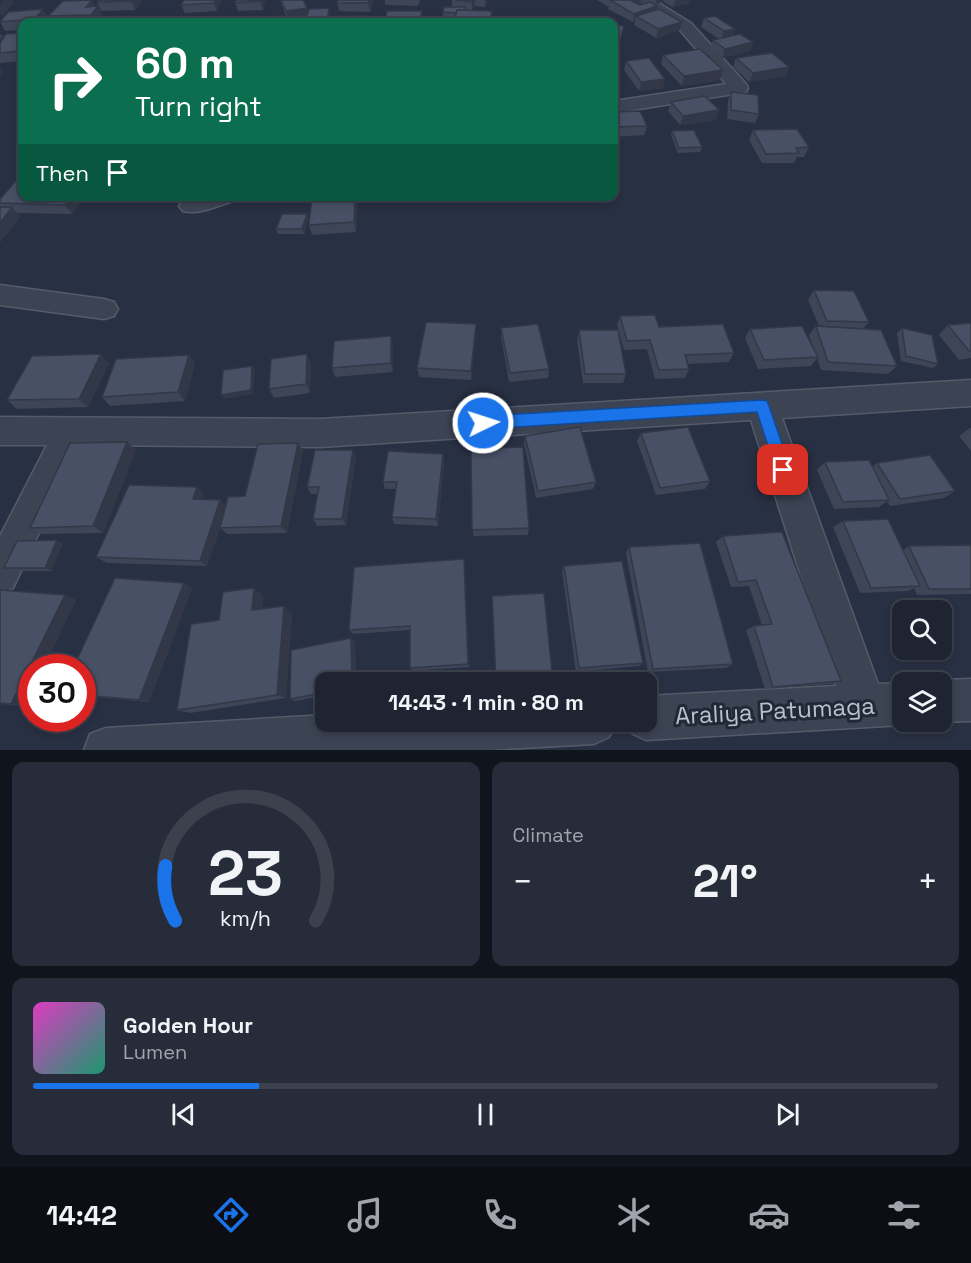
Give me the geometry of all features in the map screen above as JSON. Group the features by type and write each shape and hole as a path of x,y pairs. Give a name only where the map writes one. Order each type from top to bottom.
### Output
{"street":[{"path":"618,106 739,88 685,26 643,0"},
{"path":"191,206 208,201"},
{"path":"0,295 104,309"},
{"path":"0,431 320,433 971,393"},
{"path":"762,406 883,705"},
{"path":"0,575 71,431"},
{"path":"952,701 971,700"},
{"name":"Araliya Patumaga","path":"657,717 883,705"},
{"path":"106,750 420,732"}],"building":[{"path":"92,0 86,7 98,6 91,15 48,16 63,1"},
{"path":"99,0 132,0 97,2"},
{"path":"184,0 215,0 214,3 181,5"},
{"path":"236,0 261,0 235,3"},
{"path":"281,0 303,0 307,8 286,11"},
{"path":"338,0 370,0 368,3 337,3"},
{"path":"610,0 636,0 632,1 640,5 650,2 657,6 634,14"},
{"path":"444,7 465,7 464,10 457,10 456,13 443,12"},
{"path":"329,8 328,18 276,18 276,16 307,15 309,9"},
{"path":"43,9 36,18 18,18 18,20 0,22 8,12"},
{"path":"659,9 682,22 658,29 636,16"},
{"path":"457,10 492,11 491,18 455,18"},
{"path":"387,11 422,11 421,18 386,18"},
{"path":"335,16 365,16 364,18 334,18"},
{"path":"715,16 735,29 724,31 704,18"},
{"path":"618,25 624,26 618,46"},
{"path":"18,33 18,51 0,53 0,43 6,34"},
{"path":"740,34 753,42 725,49 713,40"},
{"path":"700,49 723,70 684,76 663,55"},
{"path":"772,53 789,67 753,73 736,58"},
{"path":"649,58 665,79 641,82 626,61"},
{"path":"731,92 758,95 759,114 731,110"},
{"path":"705,96 719,110 683,116 671,102"},
{"path":"640,111 647,126 618,127 618,112"},
{"path":"797,129 809,147 796,148 799,153 766,154 753,130"},
{"path":"694,130 702,147 679,148 672,131"},
{"path":"18,179 18,201 68,201 65,205 0,203 0,199"},
{"path":"311,201 355,201 354,222 309,225"},
{"path":"0,207 12,207 0,223"},
{"path":"282,214 307,214 302,229 276,229"},
{"path":"814,290 854,291 869,322 827,321"},
{"path":"655,315 659,327 723,324 734,353 685,355 689,369 659,370 650,340 627,341 620,316"},
{"path":"426,322 476,324 471,371 417,368"},
{"path":"971,323 971,351 969,351 948,325"},
{"path":"538,324 549,369 510,373 501,328"},
{"path":"802,326 818,357 764,360 750,329"},
{"path":"816,326 881,330 897,366 828,362"},
{"path":"902,328 932,335 938,364 906,356"},
{"path":"579,330 618,330 626,374 585,374"},
{"path":"391,336 391,363 332,368 334,341"},
{"path":"101,354 79,399 7,400 32,356"},
{"path":"307,354 306,384 269,389 271,359"},
{"path":"189,355 178,392 102,397 116,359"},
{"path":"252,366 251,390 221,395 223,370"},
{"path":"580,427 596,482 538,491 525,436"},
{"path":"688,427 710,481 660,488 641,433"},
{"path":"127,442 93,526 30,528 70,443"},
{"path":"298,443 281,526 220,528 228,497 245,496 258,444"},
{"path":"523,447 529,528 472,530 471,449"},
{"path":"315,450 353,450 342,519 313,519 319,487 307,487"},
{"path":"388,451 443,454 436,519 392,517 397,482 383,482"},
{"path":"930,455 955,491 900,499 877,463"},
{"path":"869,460 889,500 843,502 825,462"},
{"path":"129,485 197,487 193,499 220,500 200,561 96,557"},
{"path":"888,519 920,586 871,588 843,521"},
{"path":"782,532 841,681 773,687 754,626 772,624 756,580 738,582 723,536"},
{"path":"57,540 45,568 4,568 17,541"},
{"path":"700,543 733,664 653,669 629,547"},
{"path":"971,545 971,589 929,589 909,546"},
{"path":"464,559 468,664 410,668 410,626 349,630 354,567"},
{"path":"622,561 643,663 579,668 564,566"},
{"path":"115,578 184,583 139,700 96,696 96,654 80,654"},
{"path":"254,588 252,610 284,606 277,695 177,710 191,624 219,620 223,592"},
{"path":"0,590 65,595 36,654 18,654 18,690 11,704 0,703"},
{"path":"544,593 552,672 496,672 492,596"},
{"path":"351,638 352,672 315,672 315,694 290,699 291,650"}],"route":[{"path":"483,423 762,406 783,470"}]}
